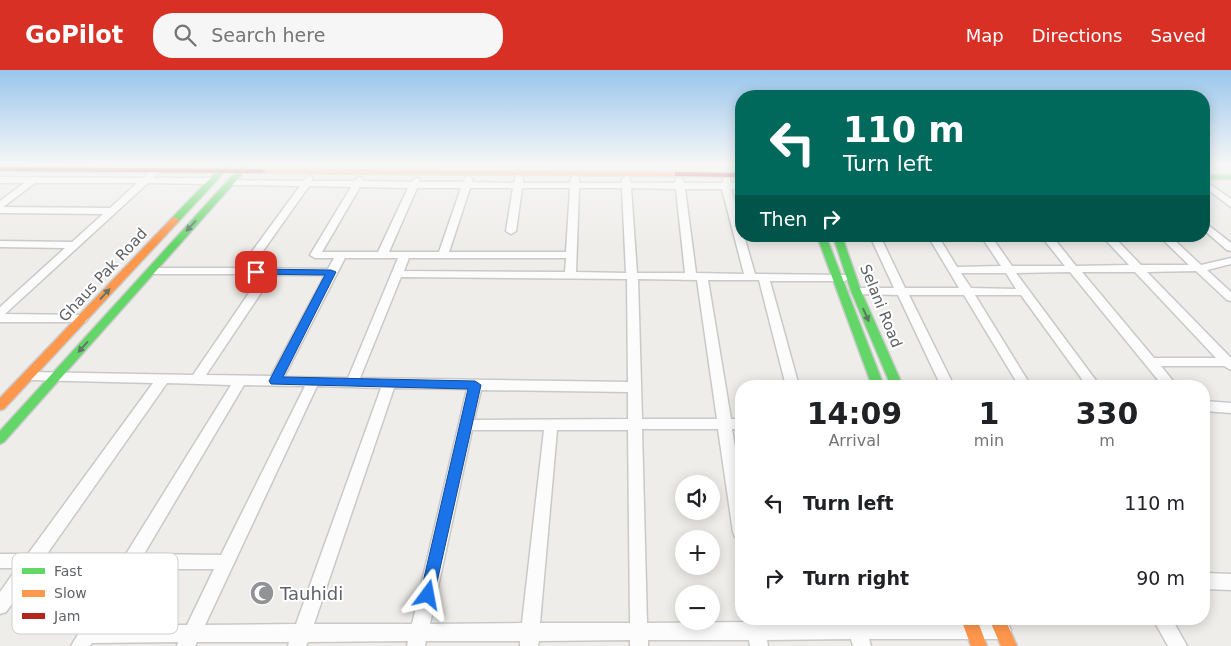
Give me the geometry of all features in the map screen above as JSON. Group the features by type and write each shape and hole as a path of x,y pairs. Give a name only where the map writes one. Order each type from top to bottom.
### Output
{"main road":[{"name":"Ghaus Pak Road","path":"0,406 203,191"},
{"path":"0,439 222,191"},
{"name":"Selani Road","path":"823,242 876,380"},
{"name":"Selani Road","path":"839,242 856,291 893,380"}],"street":[{"path":"0,205 19,191"},
{"path":"0,313 134,191"},
{"path":"243,272 299,191"},
{"path":"352,191 315,255 571,255"},
{"path":"382,255 410,191"},
{"path":"443,255 464,191"},
{"path":"511,231 516,191"},
{"path":"570,275 573,191"},
{"path":"627,191 632,276 639,639"},
{"path":"679,191 725,424 735,492"},
{"path":"730,191 735,214"},
{"path":"1210,191 1231,204"},
{"path":"0,210 112,211"},
{"path":"1210,230 1231,248"},
{"path":"742,242 750,277"},
{"path":"878,242 944,380"},
{"path":"937,242 1021,380"},
{"path":"990,242 1024,292 1090,380"},
{"path":"1051,242 1165,380"},
{"path":"1113,242 1230,363"},
{"path":"1171,242 1231,298"},
{"path":"0,244 75,244"},
{"path":"275,381 341,255"},
{"path":"352,383 405,255"},
{"path":"954,270 1200,268 1231,261"},
{"path":"151,271 331,272"},
{"path":"197,379 269,272"},
{"path":"398,274 853,278"},
{"path":"764,277 791,380"},
{"path":"856,291 1024,292"},
{"path":"0,318 82,319"},
{"path":"1151,362 1230,363"},
{"path":"29,376 389,384 634,386"},
{"path":"38,553 163,378"},
{"path":"136,553 240,380"},
{"path":"189,640 313,382"},
{"path":"299,640 389,384"},
{"path":"418,639 475,385"},
{"path":"1210,406 1231,408"},
{"path":"466,425 735,424"},
{"path":"529,639 551,425"},
{"path":"178,562 226,562"},
{"path":"1210,582 1231,582"},
{"path":"0,606 12,589"},
{"path":"1166,625 1178,646"},
{"path":"84,640 639,639 757,632 1003,632"}],"traffic: fast":[{"path":"175,220 203,191"},
{"path":"0,439 223,191"},
{"path":"823,242 876,380"},
{"path":"839,242 856,291 894,380"}],"traffic: slow":[{"path":"0,406 175,220"},
{"path":"971,625 979,646"},
{"path":"1000,625 1009,646"}],"place":[{"name":"Tauhidi","path":"262,593"}],"route":[{"path":"256,272 331,272 275,381 475,385 428,595"}]}
